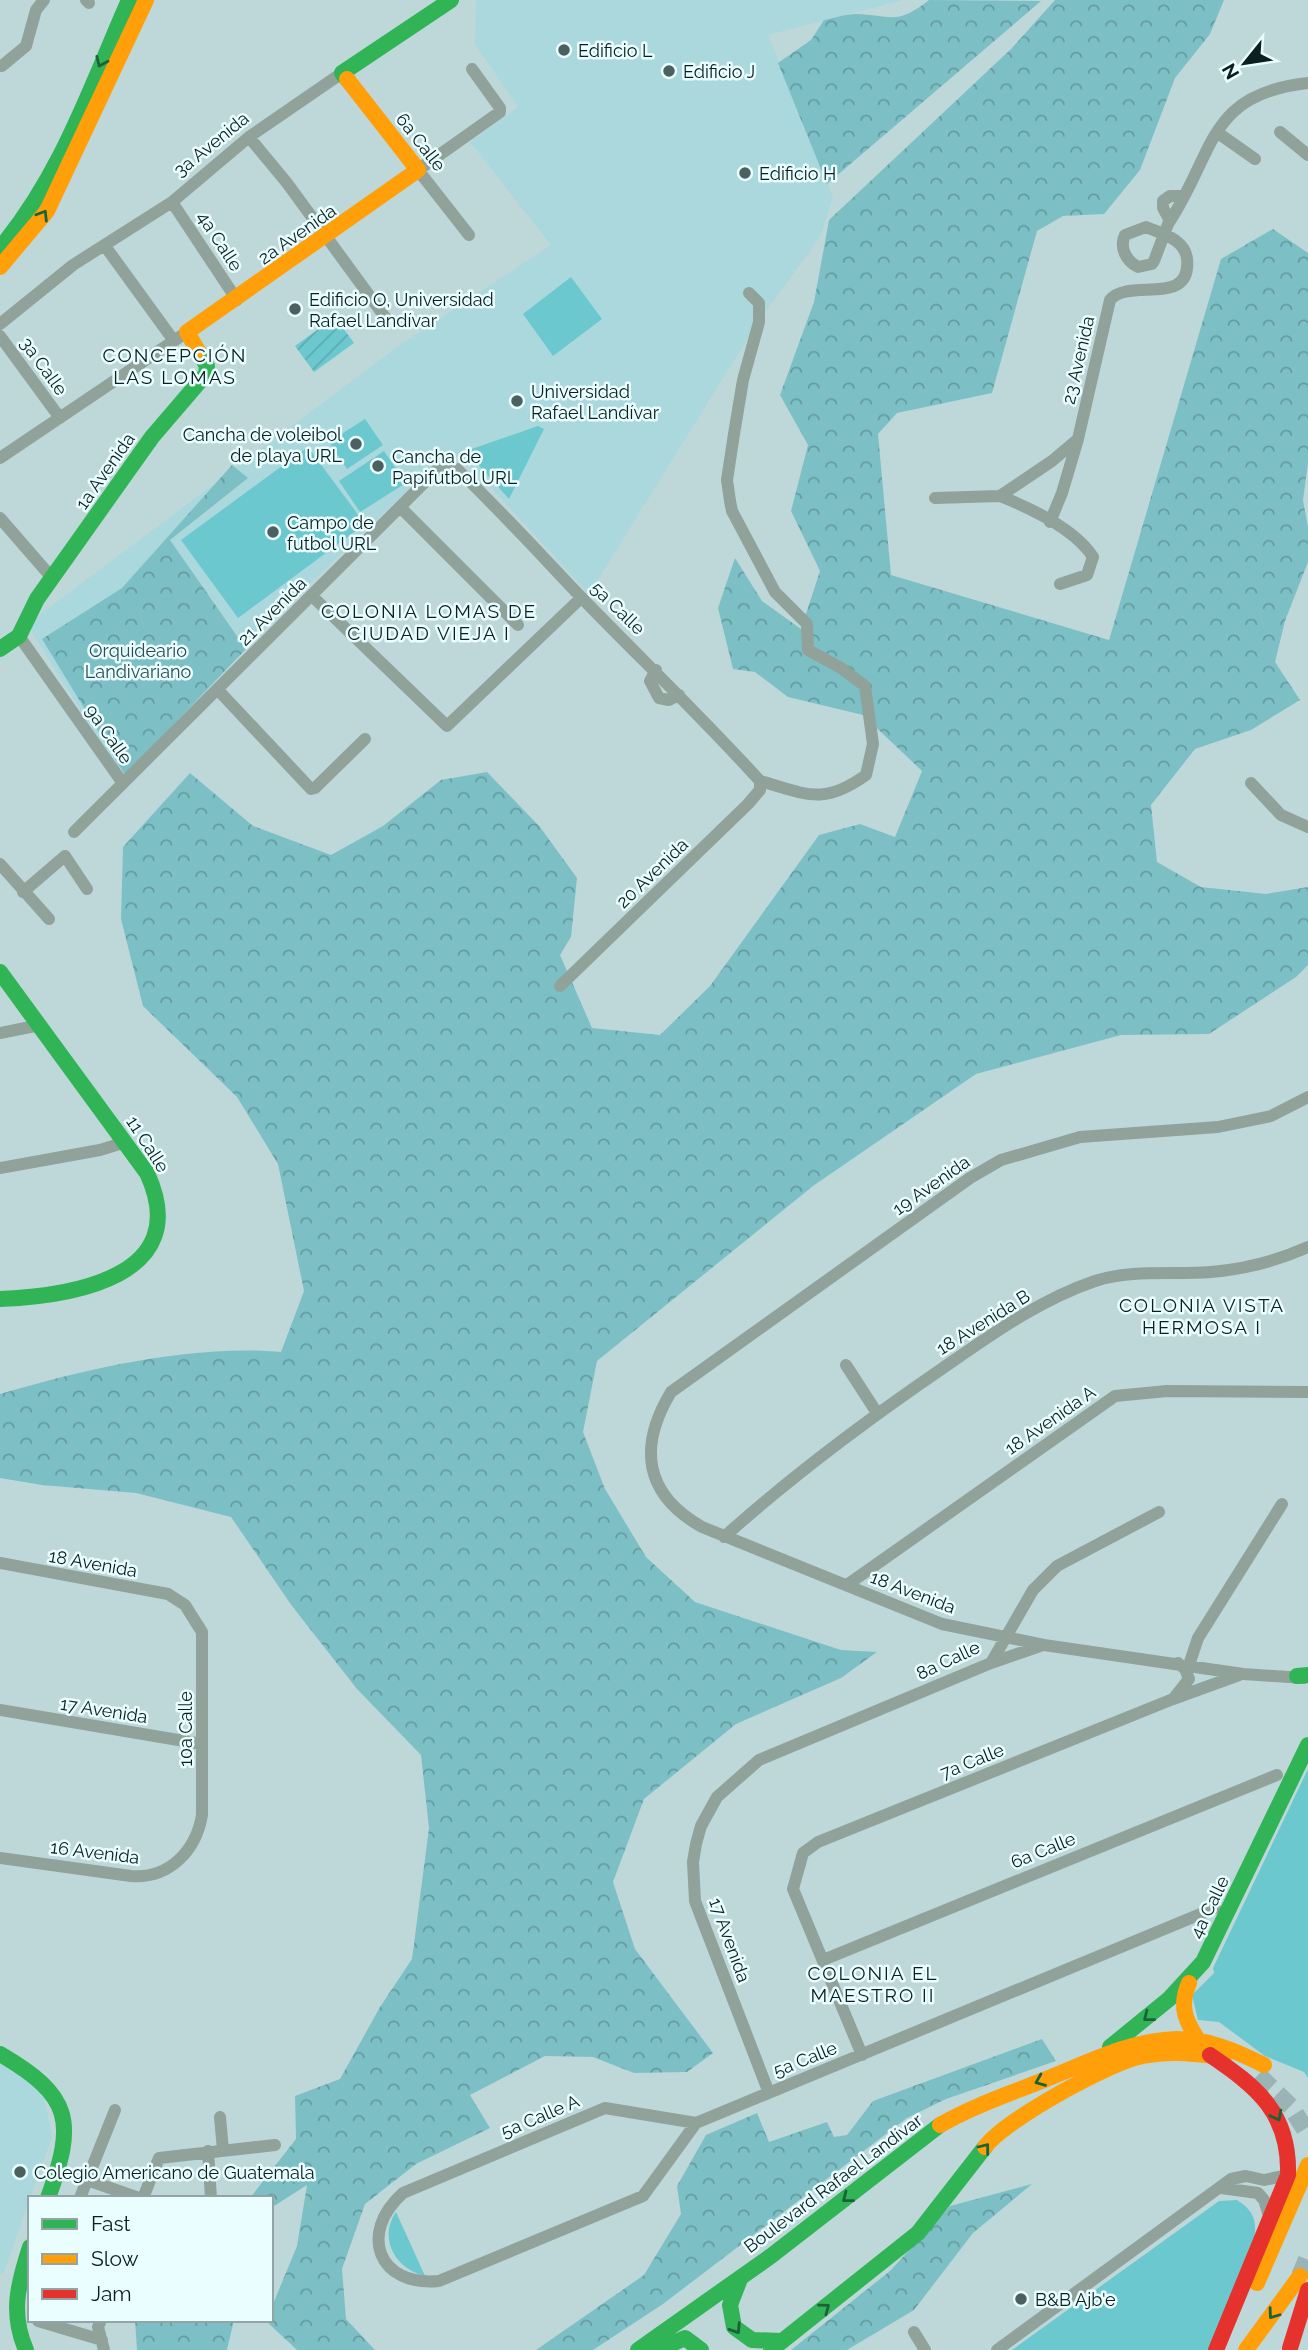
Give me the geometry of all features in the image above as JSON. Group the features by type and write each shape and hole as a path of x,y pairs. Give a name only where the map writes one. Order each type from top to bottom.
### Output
{"main road":[{"path":"0,248 15,232 51,175 129,0"},
{"path":"0,267 23,244 47,211 146,0"},
{"name":"3a Avenida","path":"342,73 451,0"},
{"name":"6a Calle","path":"342,73 418,170"},
{"name":"2a Avenida","path":"180,337 237,300 418,170"},
{"name":"1a Avenida","path":"19,636 37,599 152,437 206,374 207,366 180,337"},
{"path":"0,649 19,636"},
{"name":"11 Calle","path":"0,972 148,1173 157,1198 158,1216 153,1239 135,1267 118,1279 96,1287 0,1299"},
{"name":"4a Calle","path":"1102,2054 1191,1977 1213,1945 1308,1745"},
{"path":"1191,1977 1181,2000 1182,2008 1198,2040"},
{"name":"Boulevard Rafael Landívar","path":"638,2350 742,2276 944,2123 1102,2054 1156,2039 1198,2040 1248,2056 1261,2070 1225,2057 1176,2051 1140,2056 1112,2067 1014,2119 995,2135 918,2233 771,2350"},
{"path":"0,2054 30,2070 61,2105 67,2125 65,2146 49,2196"},
{"path":"1210,2055 1244,2077 1268,2100 1286,2137 1290,2161 1288,2175 1216,2350"},
{"path":"1228,2350 1307,2167"},
{"path":"26,2350 14,2318 15,2297 28,2254"},
{"path":"742,2276 728,2303 734,2332 744,2340 760,2346 786,2339"},
{"path":"1289,2349 1304,2283"},
{"path":"1246,2350 1304,2283"},
{"path":"1289,2349 1308,2318"},
{"path":"658,2350 685,2338 701,2350"}],"street":[{"path":"2,66 26,46 36,10 44,0"},
{"name":"2a Avenida","path":"418,170 500,112 500,108 472,69"},
{"name":"3a Avenida","path":"0,324 73,265 172,202 249,137 342,73"},
{"name":"23 Avenida","path":"1050,522 1062,494 1078,439 1110,300 1114,294 1126,289 1161,291 1170,288 1181,280 1186,269 1184,250 1175,239 1146,228 1125,235 1123,248 1131,263 1145,267 1154,261 1169,223 1228,114 1249,97 1274,87 1308,83"},
{"path":"1280,132 1308,155"},
{"path":"1218,133 1255,159"},
{"path":"249,137 328,236 385,317"},
{"name":"6a Calle","path":"418,170 468,235"},
{"name":"4a Calle","path":"172,202 237,300"},
{"path":"105,246 180,337"},
{"path":"749,293 759,303 759,322 743,380 727,480 732,512 775,592 807,624 808,650 841,668 865,686 873,744 866,775 848,788 824,796 806,796 760,781"},
{"name":"3a Calle","path":"0,336 60,418"},
{"name":"2a Avenida","path":"0,458 180,337"},
{"path":"1000,496 1052,461 1078,439"},
{"name":"5a Calle","path":"447,466 457,469 512,521 760,781"},
{"name":"21 Avenida","path":"74,832 436,471 447,466"},
{"path":"935,498 1000,496 1050,522 1086,547 1093,557 1087,575 1060,584"},
{"path":"400,507 518,625"},
{"path":"0,518 53,579"},
{"path":"312,596 447,726 582,597"},
{"name":"9a Calle","path":"19,636 122,782"},
{"path":"218,690 311,789 365,739"},
{"name":"20 Avenida","path":"561,986 748,804 760,790 760,781"},
{"path":"1251,783 1281,815 1308,827"},
{"path":"23,892 65,856 87,889"},
{"path":"0,864 49,919"},
{"path":"0,1033 40,1025"},
{"name":"19 Avenida","path":"649,1443 657,1415 671,1392 970,1178 1001,1160 1080,1137 1218,1127 1271,1115 1308,1097"},
{"path":"0,1168 100,1150 126,1142"},
{"name":"18 Avenida B","path":"724,1537 775,1492 877,1413 1019,1315 1096,1280 1164,1271 1210,1272 1276,1261 1308,1247"},
{"path":"846,1364 877,1413"},
{"name":"18 Avenida A","path":"847,1585 1115,1395 1167,1391 1308,1392"},
{"name":"18 Avenida","path":"649,1443 657,1485 683,1517 724,1537 942,1625 1044,1645 1243,1674 1304,1677"},
{"path":"1173,1699 1187,1684 1189,1679 1184,1664 1198,1638 1282,1504"},
{"name":"8a Calle","path":"717,1797 759,1760 991,1663 1033,1590 1058,1566 1159,1512"},
{"name":"18 Avenida","path":"0,1563 168,1594 179,1601"},
{"name":"10a Calle","path":"179,1601 202,1632 200,1827 195,1840 181,1859"},
{"path":"991,1663 1044,1645"},
{"name":"7a Calle","path":"823,1960 793,1889 796,1870 803,1853 818,1842 1173,1699 1243,1674"},
{"name":"17 Avenida","path":"0,1710 202,1744"},
{"name":"6a Calle","path":"823,1960 1277,1775"},
{"name":"17 Avenida","path":"717,1797 701,1826 696,1844 693,1862 695,1901 769,2093"},
{"name":"16 Avenida","path":"0,1857 140,1877 164,1871 181,1859"},
{"name":"5a Calle","path":"696,2123 1215,1908"},
{"path":"823,1960 862,2055"},
{"name":"5a Calle A","path":"606,2108 696,2123 643,2196 439,2281 415,2283 404,2278 394,2272 380,2249 379,2221 389,2205 403,2193 606,2108"},
{"path":"81,2196 116,2110"},
{"path":"220,2117 223,2150"},
{"path":"142,2196 159,2158 275,2145"},
{"path":"208,2151 211,2196"},
{"path":"997,2350 1231,2179 1240,2175 1264,2180 1288,2175"},
{"path":"87,2180 135,2196"},
{"path":"1221,2188 1258,2193 1264,2200 1270,2220"},
{"path":"41,2322 103,2345"},
{"path":"100,2322 103,2345"},
{"path":"914,2332 925,2350"}],"shaded area":[{"name":"Universidad Rafael Landívar","path":"476,0 903,0 768,35 833,197 820,237 756,325 589,594 462,456 437,462 199,690 119,772 27,624 397,347 551,245 470,142 518,107 475,44"},
{"path":"571,277 602,319 553,356 523,314"},
{"path":"335,317 354,343 314,372 295,346"},
{"name":"Cancha de voleibol de playa URL","path":"365,419 383,445 347,469 329,442"},
{"path":"538,426 544,429 509,499 466,451"},
{"name":"Campo de futbol URL","path":"308,447 365,524 238,618 181,540"},
{"name":"Cancha de Papifutbol URL","path":"384,451 406,483 360,512 339,481"},
{"path":"1308,1769 1308,2078 1304,2072 1265,2056 1219,2022 1198,2020 1192,1995 1214,1973 1213,1968"},
{"name":"Colegio Americano de Guatemala","path":"0,2064 29,2081 44,2096 52,2137 31,2196 28,2196 28,2204 4,2272 0,2274"},
{"path":"1237,2200 1251,2213 1255,2229 1254,2242 1208,2350 1012,2350 1219,2201"},
{"path":"396,2212 425,2276 405,2267 392,2251 389,2232"}],"green space":[{"path":"929,0 1041,1 827,184 778,63 811,40 824,20 852,14 901,16"},
{"path":"1055,0 1224,0 1210,34 1175,78 1140,170 1104,214 1063,216 1037,231 992,393 897,413 878,434 891,575 1109,640 1221,259 1273,229 1308,253 1308,463 1303,500 1308,527 1308,562 1285,621 1275,662 1300,700 1251,730 1195,749 1151,805 1157,862 1201,887 1266,894 1308,887 1308,965 1296,977 1209,1034 1121,1035 976,1074 813,1186 597,1361 583,1432 605,1489 646,1557 695,1602 841,1650 877,1652 841,1678 736,1724 644,1799 613,1882 635,1949 713,2053 687,2072 634,2073 593,2057 545,2056 470,2095 490,2128 416,2164 365,2204 342,2269 346,2319 375,2350 297,2350 267,2322 273,2322 273,2304 297,2246 307,2185 273,2207 273,2196 252,2196 296,2139 295,2096 340,2079 380,2007 412,1959 429,1828 421,1755 357,1689 292,1606 231,1517 136,1493 42,1485 0,1478 0,1394 67,1376 175,1355 247,1350 281,1352 304,1291 278,1164 237,1097 143,1006 121,919 123,847 190,773 253,826 331,855 383,826 441,780 487,772 540,827 577,878 571,937 560,955 592,1028 660,1035 710,986 819,835 860,824 895,837 922,771 863,715 788,697 755,672 733,669 718,608 735,558 762,601 801,629 820,571 791,511 808,445 780,395 814,302 829,220 1011,49"},
{"name":"Orquideario Landivariano","path":"232,465 248,478 170,540 246,649 125,775 42,639 122,588"},
{"path":"1042,2039 1056,2061 946,2099 907,2118 663,2304 593,2350 536,2350 644,2275 681,2214 677,2186 706,2135 757,2113 769,2142 827,2122 834,2137 847,2135 873,2101"},
{"path":"1032,2184 973,2233 914,2310 847,2350 791,2350 890,2271 950,2206"},
{"path":"135,2322 234,2322 227,2350 137,2350"}],"tunnel":[{"path":"1258,2075 1291,2107 1308,2134"},
{"path":"1300,2276 1308,2257"}],"traffic: fast":[{"path":"0,248 41,191 58,161 129,0"},
{"path":"347,79 342,73 451,0"},
{"path":"0,649 19,636 37,599 152,437 206,374 207,366 198,351"},
{"path":"0,972 147,1173 157,1208 154,1236 141,1258 119,1274 60,1293 0,1299"},
{"path":"1297,1676 1308,1675"},
{"path":"1110,2047 1169,1999 1203,1962 1308,1745"},
{"path":"0,2054 42,2083 62,2113 62,2149 49,2196"},
{"path":"638,2350 771,2256 940,2125"},
{"path":"771,2350 918,2233 985,2147"},
{"path":"26,2350 17,2311 28,2254"},
{"path":"740,2279 730,2305 734,2327 752,2340 781,2341"},
{"path":"658,2350 685,2338 701,2350"}],"traffic: slow":[{"path":"0,267 47,211 146,0"},
{"path":"198,351 187,332 418,170 347,79"},
{"path":"1189,1983 1184,1999 1185,2013 1198,2040"},
{"path":"940,2125 991,2101 1142,2043 1177,2039 1200,2041 1233,2051 1264,2065"},
{"path":"985,2147 1013,2122 1035,2108 1084,2080 1128,2061 1164,2053 1224,2057"},
{"path":"1257,2283 1308,2165"},
{"path":"1246,2350 1300,2276"}],"traffic: jam":[{"path":"1210,2055 1256,2091 1277,2118 1287,2153 1288,2175 1216,2350"},
{"path":"1290,2348 1308,2290"}],"place":[{"name":"Edificio L","path":"564,50"},
{"name":"Edificio J","path":"669,71"},
{"name":"Edificio H","path":"745,173"},
{"name":"Edificio O, Universidad Rafael Landívar","path":"295,309"},
{"name":"Universidad Rafael Landívar","path":"517,401"},
{"name":"Cancha de voleibol de playa URL","path":"356,444"},
{"name":"Cancha de Papifutbol URL","path":"378,466"},
{"name":"Campo de futbol URL","path":"273,532"},
{"name":"Colegio Americano de Guatemala","path":"20,2172"},
{"name":"B&B Ajb'e","path":"1021,2299"}],"district":[{"name":"CONCEPCIÓN LAS LOMAS","path":"175,366"},
{"name":"COLONIA LOMAS DE CIUDAD VIEJA I","path":"429,622"},
{"name":"COLONIA VISTA HERMOSA I","path":"1202,1316"},
{"name":"COLONIA EL MAESTRO II","path":"873,1984"}]}
